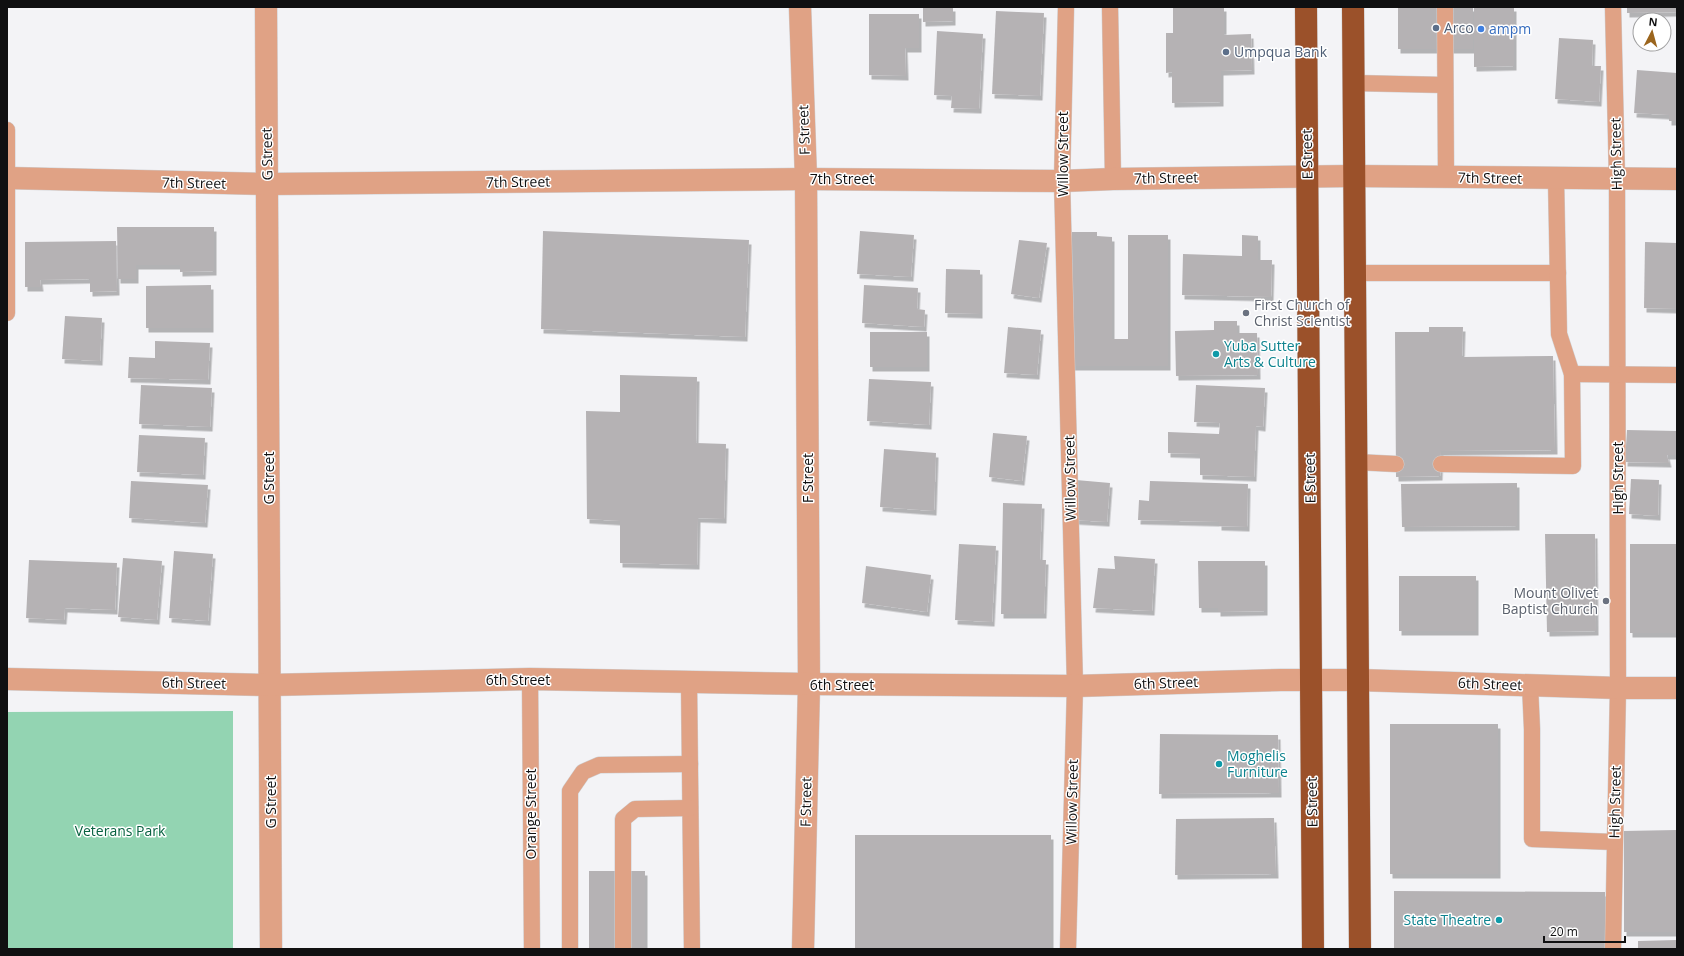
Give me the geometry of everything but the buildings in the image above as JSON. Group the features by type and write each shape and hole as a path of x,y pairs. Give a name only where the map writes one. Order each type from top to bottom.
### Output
{"highway":[{"name":"E Street","path":"1306,7 1313,949"},
{"path":"1353,7 1353,176 1360,949"}],"street":[{"name":"G Street","path":"266,7 272,949"},
{"name":"F Street","path":"800,7 806,179 809,684 803,949"},
{"name":"7th Street","path":"7,178 268,184 806,179 1062,180 1112,178 1353,176 1677,179"},
{"name":"6th Street","path":"7,679 270,685 530,680 1075,686 1358,680 1618,688 1677,688"}],"lane":[{"name":"Willow Street","path":"1066,7 1062,180 1075,686 1068,949"},
{"path":"1110,7 1112,178"},
{"path":"1445,7 1446,177"},
{"name":"High Street","path":"1613,7 1617,179 1618,375 1618,688 1613,949"},
{"path":"1353,83 1445,85"},
{"path":"7,130 7,313"},
{"path":"1441,464 1573,466 1572,374 1559,334 1556,178"},
{"path":"1354,273 1558,273"},
{"path":"1572,374 1677,375"},
{"path":"1356,462 1396,464"},
{"name":"Orange Street","path":"530,680 532,949"},
{"path":"689,682 692,949"},
{"path":"1530,685 1532,729 1532,839 1614,842"},
{"path":"570,949 570,791 582,772 599,765 690,764"},
{"path":"623,949 623,819 635,809 690,808"}],"green space":[{"name":"Veterans Park","path":"233,711 233,949 7,949 7,712"}],"place":[{"name":"Arco","path":"1436,28"},
{"name":"ampm","path":"1481,29"},
{"name":"Umpqua Bank","path":"1226,52"},
{"name":"First Church of Christ Scientist","path":"1246,313"},
{"name":"Yuba Sutter Arts & Culture","path":"1216,354"},
{"name":"Mount Olivet Baptist Church","path":"1606,601"},
{"name":"Moghelis Furniture","path":"1219,764"},
{"name":"State Theatre","path":"1499,920"}]}
